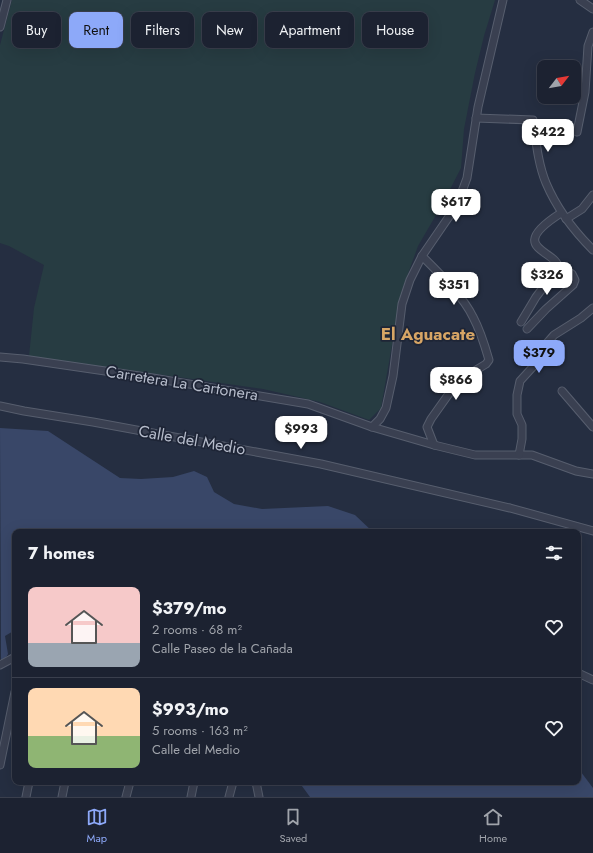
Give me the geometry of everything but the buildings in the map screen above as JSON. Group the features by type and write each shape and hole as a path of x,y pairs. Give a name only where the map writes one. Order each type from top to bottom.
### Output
{"street":[{"path":"0,27 7,0"},
{"path":"372,428 380,419 386,408 393,376 402,304 410,280 422,256 457,205 467,178 476,118 503,0"},
{"path":"580,0 593,9"},
{"path":"577,132 585,92 590,54 588,46 593,32"},
{"path":"476,118 534,120 538,152 546,182 564,216 573,229 593,249"},
{"path":"527,330 546,309 573,285 575,280 572,274 558,265 536,247 535,241 538,232 547,222 582,209 593,195"},
{"path":"422,256 467,306 473,317 489,360 486,364 458,381 431,419 427,428 434,445"},
{"path":"521,322 536,297 558,268 558,265"},
{"path":"519,455 522,439 522,425 517,414 520,380 541,358 547,343 554,335 581,318 593,308"},
{"name":"Carretera La Cartonera","path":"0,357 161,379 308,404 372,428 434,445 475,454 532,455 576,471 593,474"},
{"path":"562,392 593,427"},
{"name":"Calle del Medio","path":"0,406 321,464 510,508 593,531"},
{"path":"0,664 12,658"},
{"path":"581,674 593,680"},
{"path":"0,765 12,707"},
{"path":"26,797 28,785"},
{"path":"62,797 64,785"},
{"path":"126,797 129,785"},
{"path":"192,797 194,785"},
{"path":"229,797 232,785"},
{"path":"257,785 260,797"}],"green space":[{"path":"12,0 495,0 475,73 464,129 461,168 418,246 401,293 381,408 369,420 320,402 263,389 29,356 34,308 44,265 9,246 0,243 0,45"}],"water":[{"path":"0,428 48,431 120,478 141,479 173,477 194,471 207,477 214,492 234,504 262,509 328,506 355,515 370,529 12,529 12,632 5,636 8,654 5,659 1,661"},
{"path":"581,772 593,788 593,797 310,797 301,785 581,785"}],"district":[{"name":"El Aguacate","path":"428,334"}]}
